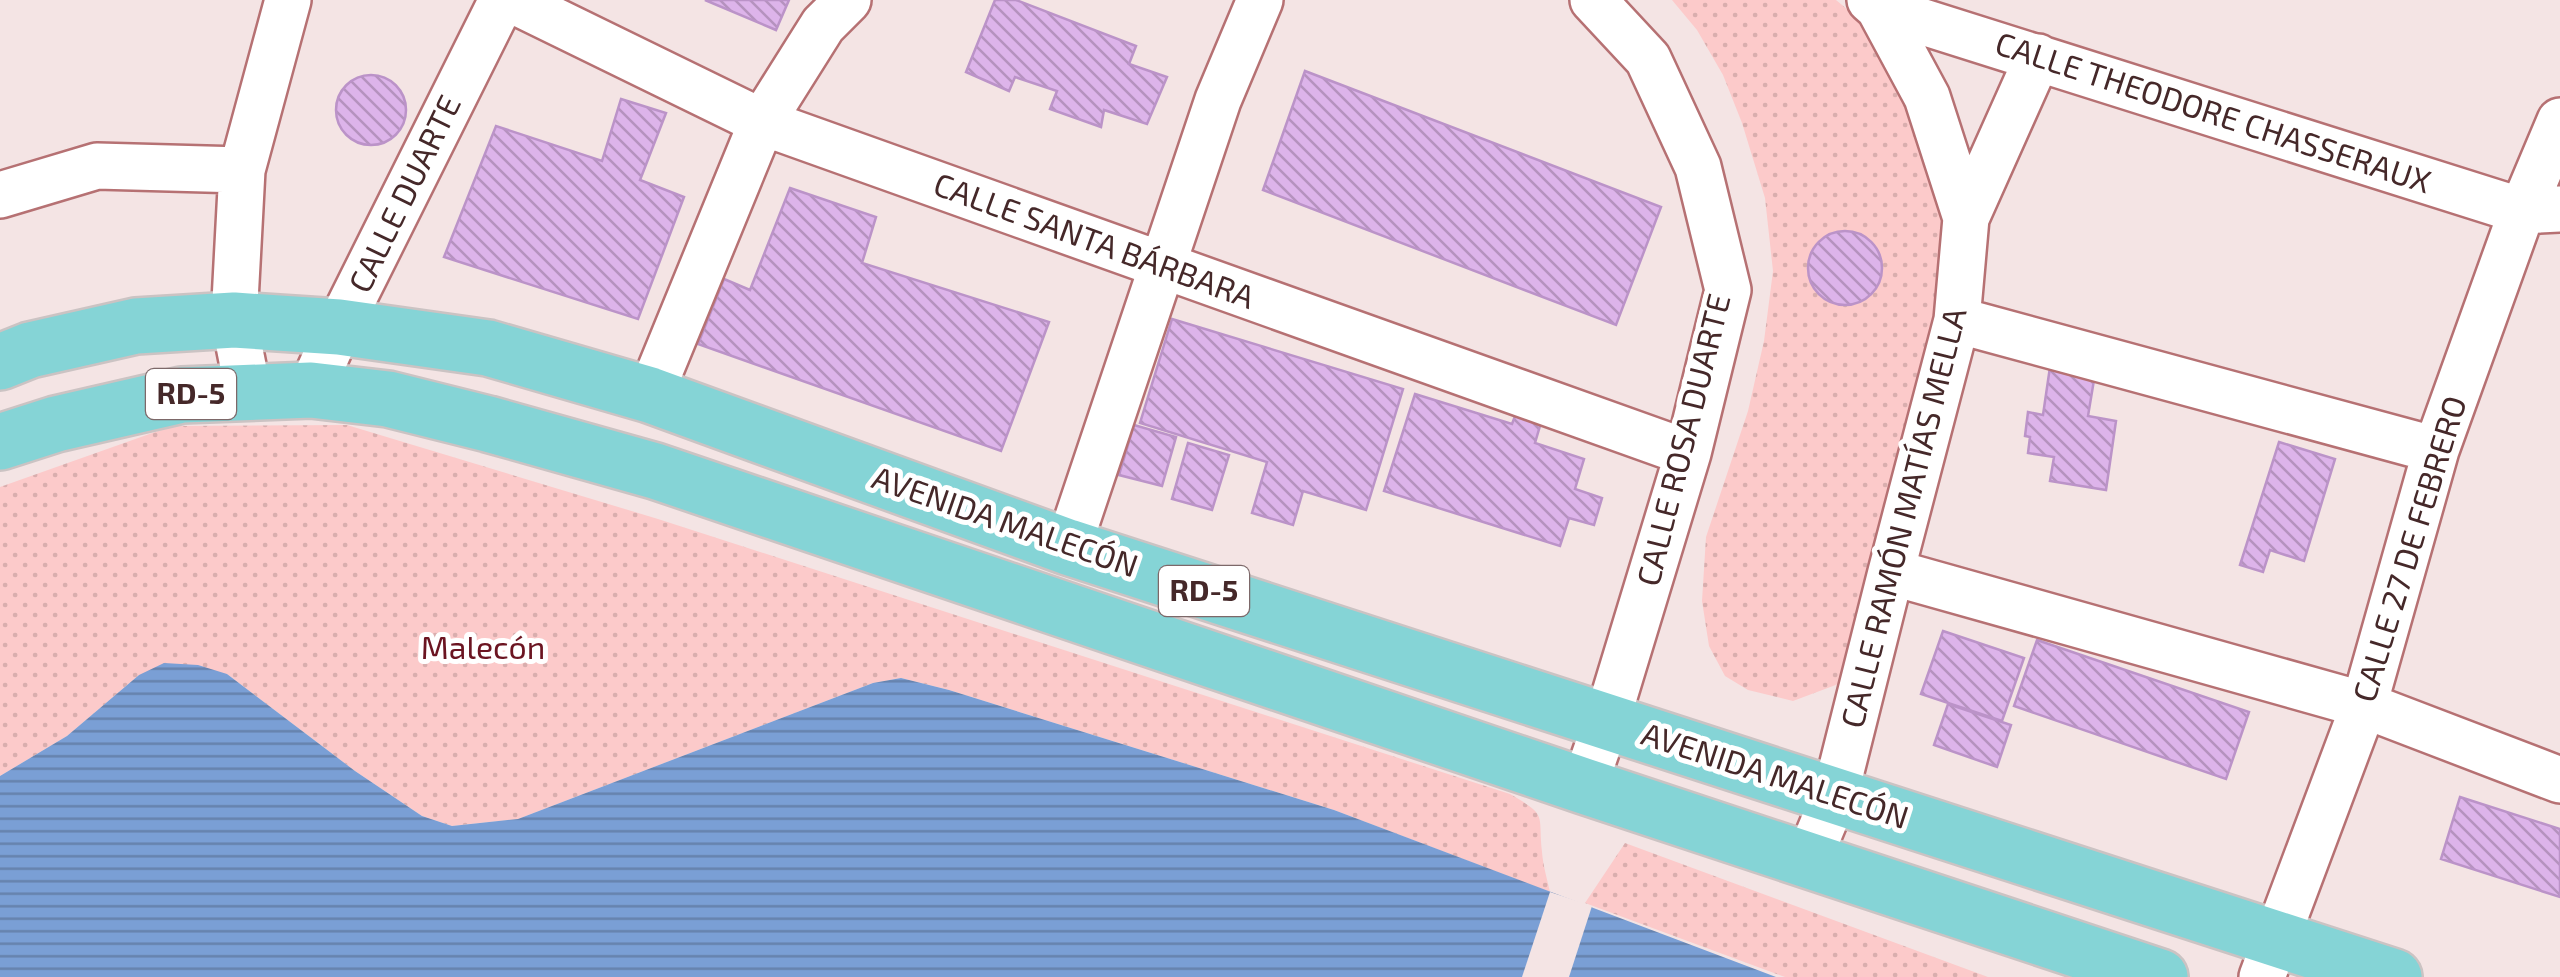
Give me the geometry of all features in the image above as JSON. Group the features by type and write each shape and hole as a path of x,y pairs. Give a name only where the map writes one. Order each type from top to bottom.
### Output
{"main road":[{"name":"AVENIDA MALECÓN","path":"0,362 30,350 136,326 234,320 339,327 488,348 650,394 1068,547 1836,795 2268,957 2394,977"},
{"name":"AVENIDA MALECÓN","path":"0,442 56,424 182,394 311,390 388,399 634,465 2160,977"}],"street":[{"path":"248,390 234,320 242,170 288,0"},
{"name":"CALLE DUARTE","path":"311,390 502,0"},
{"name":"CALLE SANTA BÁRBARA","path":"512,0 762,122 1688,453"},
{"path":"650,394 762,122 823,25 848,0"},
{"path":"1068,547 1218,100 1260,0"},
{"name":"CALLE ROSA DUARTE","path":"1584,786 1688,453 1728,290 1698,168 1648,59 1593,0"},
{"name":"CALLE THEODORE CHASSERAUX","path":"1874,4 2541,210"},
{"name":"CALLE RAMÓN MATÍAS MELLA","path":"1808,860 1836,795 1957,320 1966,218 1926,96 1874,4"},
{"path":"1966,218 2038,56"},
{"name":"CALLE 27 DE FEBRERO","path":"2268,957 2364,706 2436,450 2541,210 2560,122"},
{"path":"0,195 97,166 242,170"},
{"path":"1957,320 2436,450"},
{"path":"1891,572 2364,706 2560,780"}],"green space":[{"path":"1672,0 1836,0 1900,53 1964,259 1841,683 1793,701 1748,690 1725,676 1709,646 1702,601 1706,537 1748,411 1764,341 1773,271 1765,198 1742,123 1723,75 1697,30"},
{"name":"Malecón","path":"347,425 658,519 1510,794 1539,817 1550,892 1334,810 901,678 873,683 518,819 452,826 422,816 355,771 227,674 139,675 67,736 0,776 0,487 172,426"},
{"path":"1625,843 1988,977 1785,977 1585,903"}],"water":[{"path":"164,663 198,665 227,674 355,771 422,816 452,826 518,819 873,683 901,678 1334,810 1776,977 0,977 0,776 67,736 139,675"}],"pier":[{"path":"1550,892 1592,906 1569,977 1522,977"}],"building":[{"path":"705,0 789,0 776,30"},
{"path":"995,0 1016,0 1136,46 1129,64 1167,77 1147,124 1104,110 1101,127 1050,109 1057,91 1015,77 1009,91 966,72"},
{"path":"1305,71 1661,207 1616,325 1263,190"},
{"path":"371,75 396,85 406,110 396,135 371,145 346,135 336,110 346,85"},
{"path":"621,99 666,113 640,180 684,197 638,319 444,257 496,126 602,161"},
{"path":"790,188 876,217 862,263 1049,322 1001,451 698,344 724,279 750,290"},
{"path":"1845,231 1871,242 1882,268 1871,294 1845,305 1819,294 1808,268 1819,242"},
{"path":"1172,319 1403,389 1366,510 1303,491 1293,525 1252,513 1267,462 1140,423"},
{"path":"2050,367 2095,374 2088,416 2116,421 2106,490 2050,481 2054,457 2028,453 2028,412 2043,415"},
{"path":"1415,394 1512,424 1517,411 1542,419 1535,443 1584,459 1575,489 1602,498 1594,525 1569,518 1560,546 1384,491"},
{"path":"1134,425 1176,437 1162,486 1119,475"},
{"path":"2279,442 2335,459 2304,561 2270,550 2263,572 2240,565"},
{"path":"1188,443 1229,455 1212,510 1172,499"},
{"path":"1943,631 2024,658 2002,721 1921,694"},
{"path":"2037,640 2249,712 2226,779 2014,706"},
{"path":"1948,704 2011,725 1997,767 1934,745"},
{"path":"2460,797 2560,829 2560,897 2441,859"}]}
